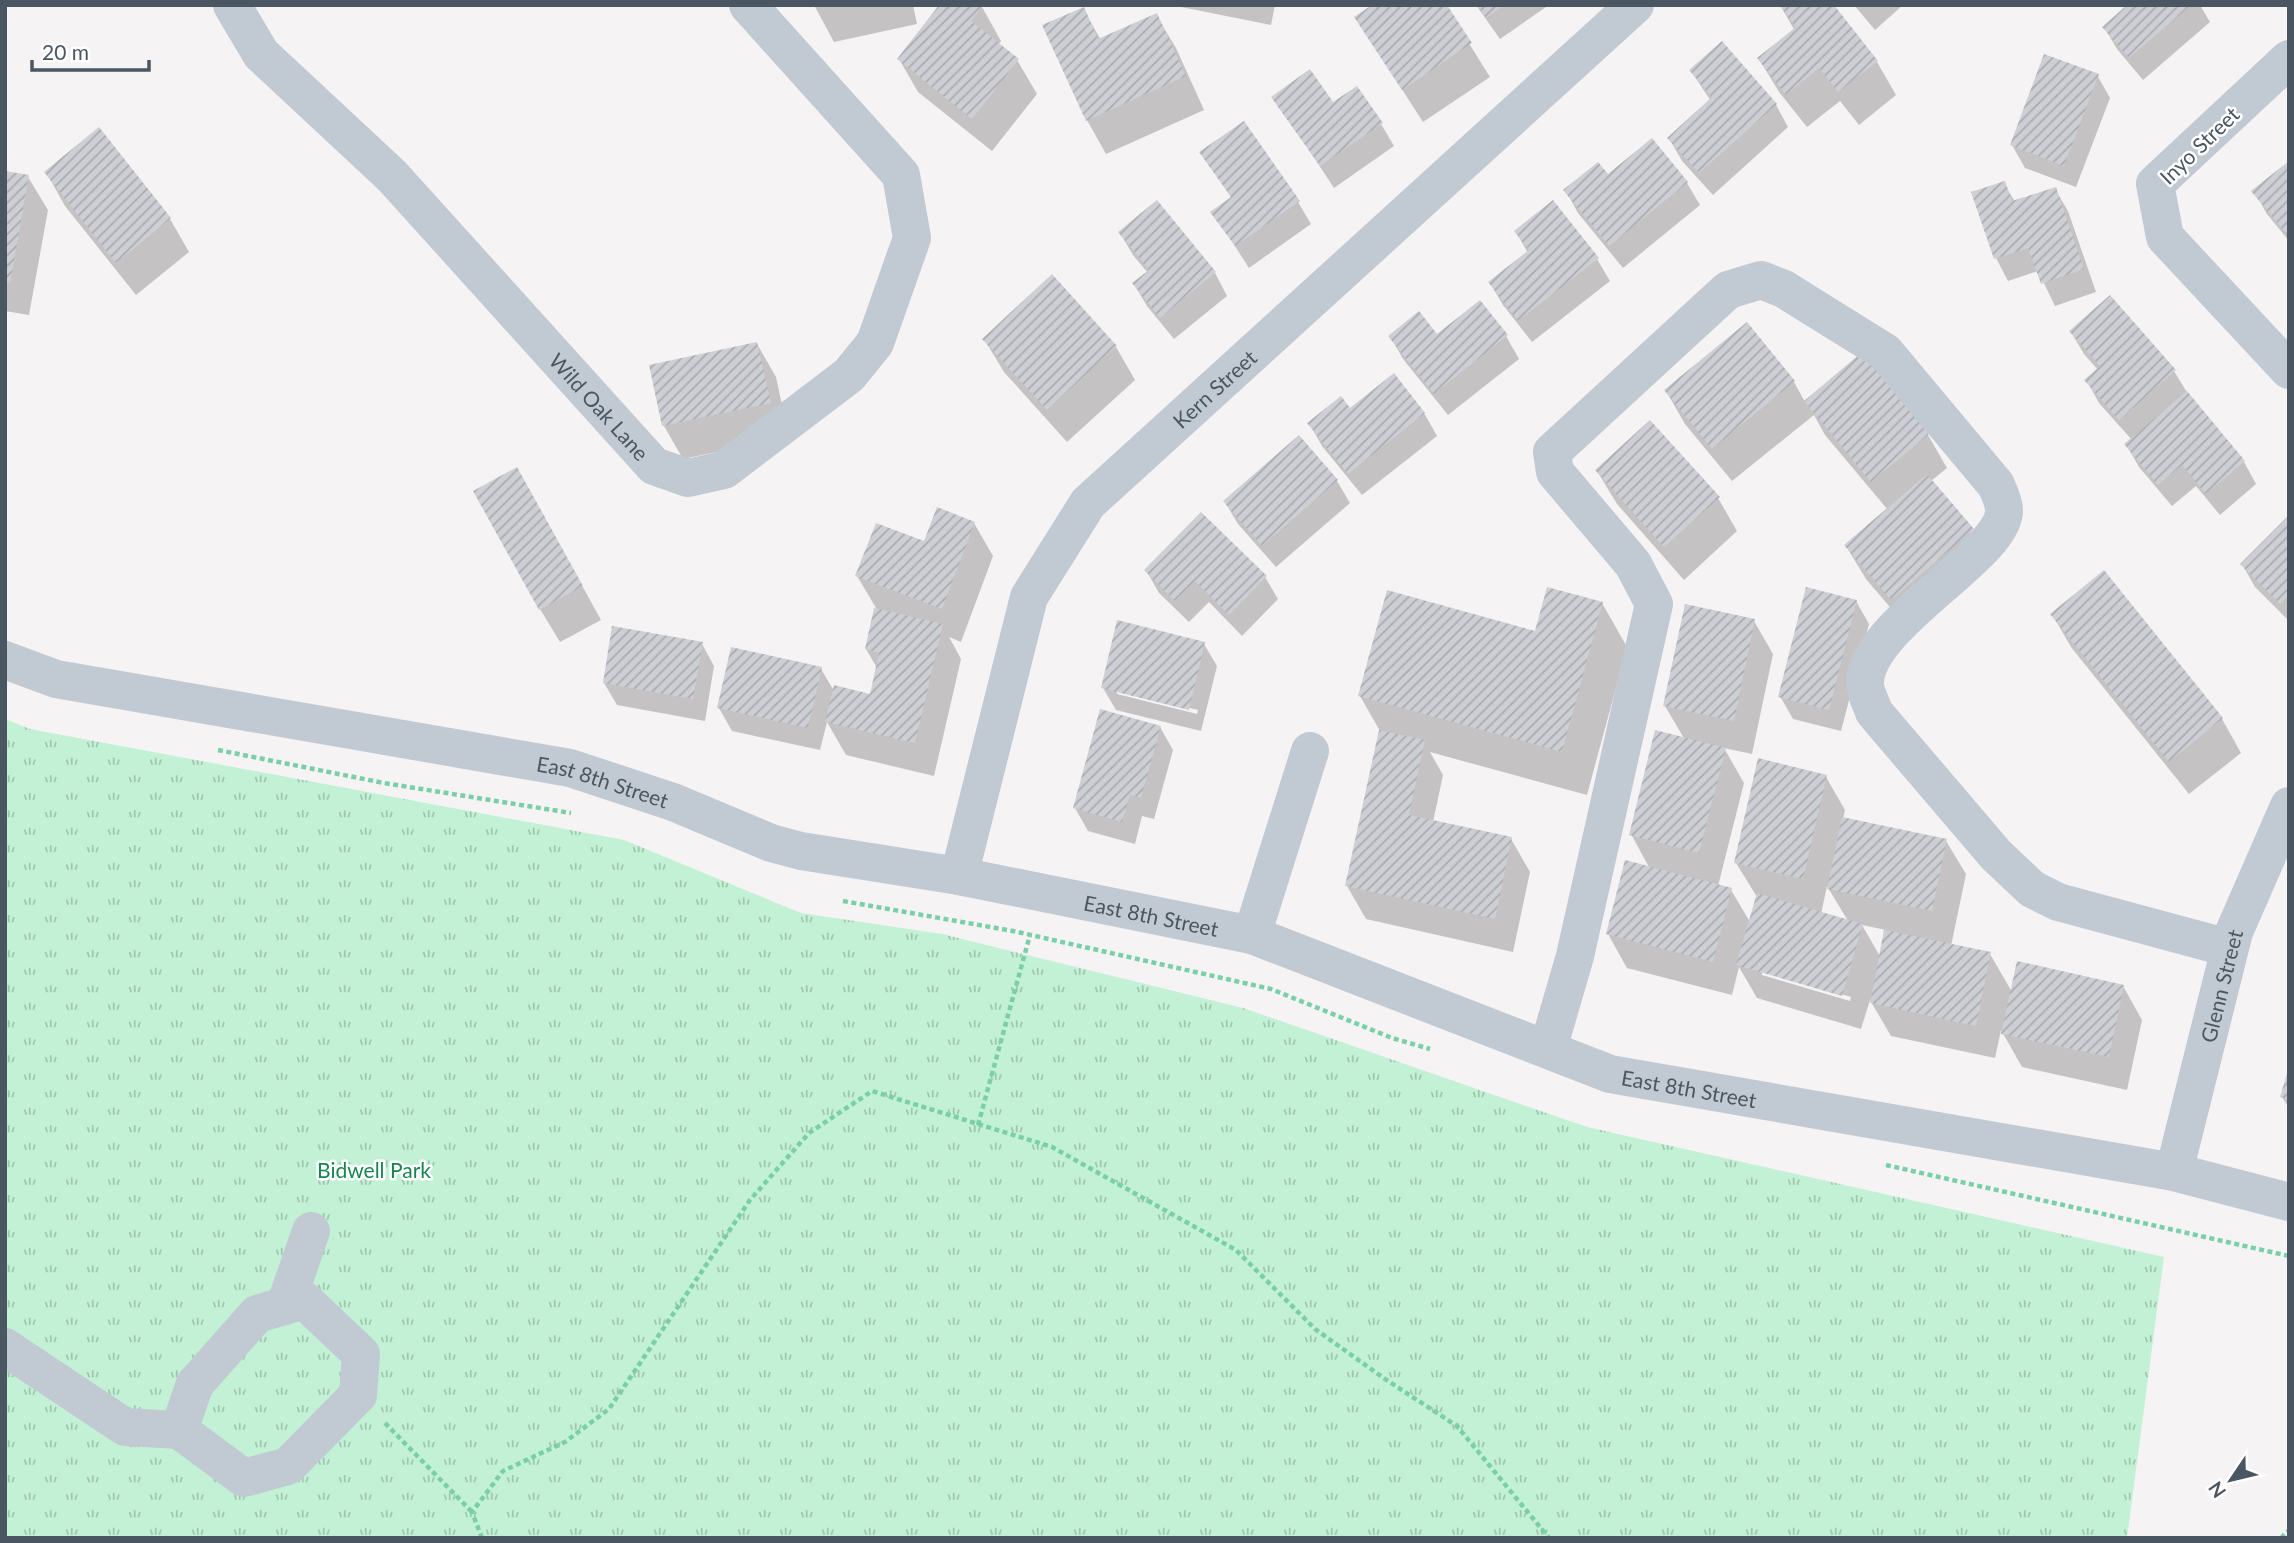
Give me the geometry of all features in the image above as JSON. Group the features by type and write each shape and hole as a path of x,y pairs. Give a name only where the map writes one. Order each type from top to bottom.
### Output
{"street":[{"name":"Wild Oak Lane","path":"232,5 261,54 392,176 654,466 688,478 724,470 849,375 875,343 912,238 901,175 748,5"},
{"name":"Kern Street","path":"958,876 1028,597 1088,503 1635,5"},
{"name":"Inyo Street","path":"2289,59 2155,184 2165,237 2289,370"},
{"path":"1548,1049 1575,956 1654,604 1633,565 1555,472 1552,452 1728,290 1761,279 1784,289 1885,352 1996,485 2004,511 1998,533 1900,623 1870,660 1864,683 1874,712 1996,855 2032,889 2058,902 2230,948"},
{"name":"East 8th Street","path":"5,660 56,679 570,768 673,802 771,843 801,851 958,876 1252,935 1610,1074 2174,1171 2289,1202"},
{"path":"1252,935 1310,751"},
{"name":"Glenn Street","path":"2174,1171 2234,932 2289,806"},
{"path":"285,1306 311,1231"},
{"path":"5,1347 125,1427 179,1430 244,1478 288,1466 358,1395 362,1353 304,1300 257,1314 195,1384 179,1430"}],"path":[{"path":"207,748 384,783 582,814"},
{"path":"839,900 1030,935 1271,989 1392,1038 1432,1050"},
{"path":"978,1125 1030,935"},
{"path":"472,1512 503,1471 565,1442 609,1409 750,1200 809,1133 872,1091 1052,1147 1236,1250 1315,1329 1385,1380 1457,1426 1549,1538"},
{"path":"1879,1163 2289,1256"},
{"path":"358,1395 472,1512 482,1538"},
{"path":"2281,1538 2289,1530"}],"green space":[{"name":"Bidwell Park","path":"5,719 30,729 624,840 801,913 942,934 1243,1008 1587,1127 2164,1257 2127,1538 5,1538"}],"building":[{"path":"939,5 984,5 971,21 1019,59 972,119 897,59"},
{"path":"1372,5 1447,5 1472,43 1402,90 1354,17"},
{"path":"1477,5 1504,5 1486,18"},
{"path":"1779,5 1834,5 1878,61 1838,92 1819,68 1786,95 1757,58 1796,27"},
{"path":"2127,5 2191,5 2129,58 2102,27"},
{"path":"1084,7 1098,39 1157,13 1186,76 1086,121 1042,25"},
{"path":"1722,41 1777,104 1699,173 1667,138 1712,97 1689,70"},
{"path":"2044,54 2099,74 2064,166 2010,145"},
{"path":"1310,69 1333,102 1357,86 1383,123 1320,166 1271,97"},
{"path":"1244,121 1300,201 1235,246 1210,212 1231,197 1199,152"},
{"path":"99,127 171,218 116,263 44,172"},
{"path":"1652,138 1688,182 1609,246 1563,190 1598,162 1608,174"},
{"path":"2289,161 2289,237 2251,191"},
{"path":"5,171 29,175 10,283 5,282"},
{"path":"2005,181 2012,201 2056,187 2084,269 2041,284 2028,248 1994,259 1971,192"},
{"path":"1157,200 1216,272 1160,318 1132,283 1149,270 1118,232"},
{"path":"1553,200 1599,258 1518,321 1488,282 1529,250 1514,231"},
{"path":"1052,274 1117,346 1047,410 982,339"},
{"path":"2110,295 2176,370 2119,420 2084,380 2100,366 2069,331"},
{"path":"1480,300 1508,335 1434,394 1388,336 1419,311 1437,334"},
{"path":"1747,322 1795,381 1712,449 1664,390"},
{"path":"757,342 771,403 662,426 649,365"},
{"path":"1862,352 1929,434 1871,482 1804,401"},
{"path":"1394,373 1425,413 1348,474 1307,423 1341,396 1350,408"},
{"path":"2187,391 2245,461 2206,494 2182,465 2158,485 2124,444"},
{"path":"1650,420 1720,497 1664,547 1595,470"},
{"path":"1299,435 1338,480 1262,546 1223,501"},
{"path":"517,467 583,586 539,610 473,491"},
{"path":"1927,474 1974,529 1891,600 1844,545"},
{"path":"937,507 975,522 942,609 855,576 876,523 924,541"},
{"path":"1201,512 1267,576 1229,615 1195,581 1175,601 1144,570"},
{"path":"2289,515 2289,595 2280,604 2240,564"},
{"path":"2104,570 2223,718 2169,762 2050,614"},
{"path":"1547,587 1603,602 1562,752 1358,696 1387,590 1535,631"},
{"path":"1806,587 1857,600 1829,710 1778,697"},
{"path":"1685,604 1755,619 1734,721 1663,706"},
{"path":"874,608 943,624 915,743 825,722 834,685 870,694 879,653 865,649"},
{"path":"1117,620 1205,642 1189,710 1101,688"},
{"path":"612,626 703,642 693,699 603,683"},
{"path":"731,647 822,667 808,728 717,708"},
{"path":"1100,709 1161,726 1141,798 1130,795 1122,822 1073,808"},
{"path":"1379,730 1425,740 1409,815 1512,837 1495,919 1345,886"},
{"path":"1655,730 1726,748 1699,853 1629,835"},
{"path":"1758,758 1827,775 1803,879 1734,863"},
{"path":"1842,817 1947,839 1932,911 1827,889"},
{"path":"1625,860 1732,888 1713,962 1606,934"},
{"path":"1757,893 1863,924 1842,996 1736,965"},
{"path":"1884,930 1991,952 1976,1026 1870,1003"},
{"path":"2017,961 2124,985 2109,1057 2001,1034"},
{"path":"2289,1070 2289,1100 2280,1097"}]}
